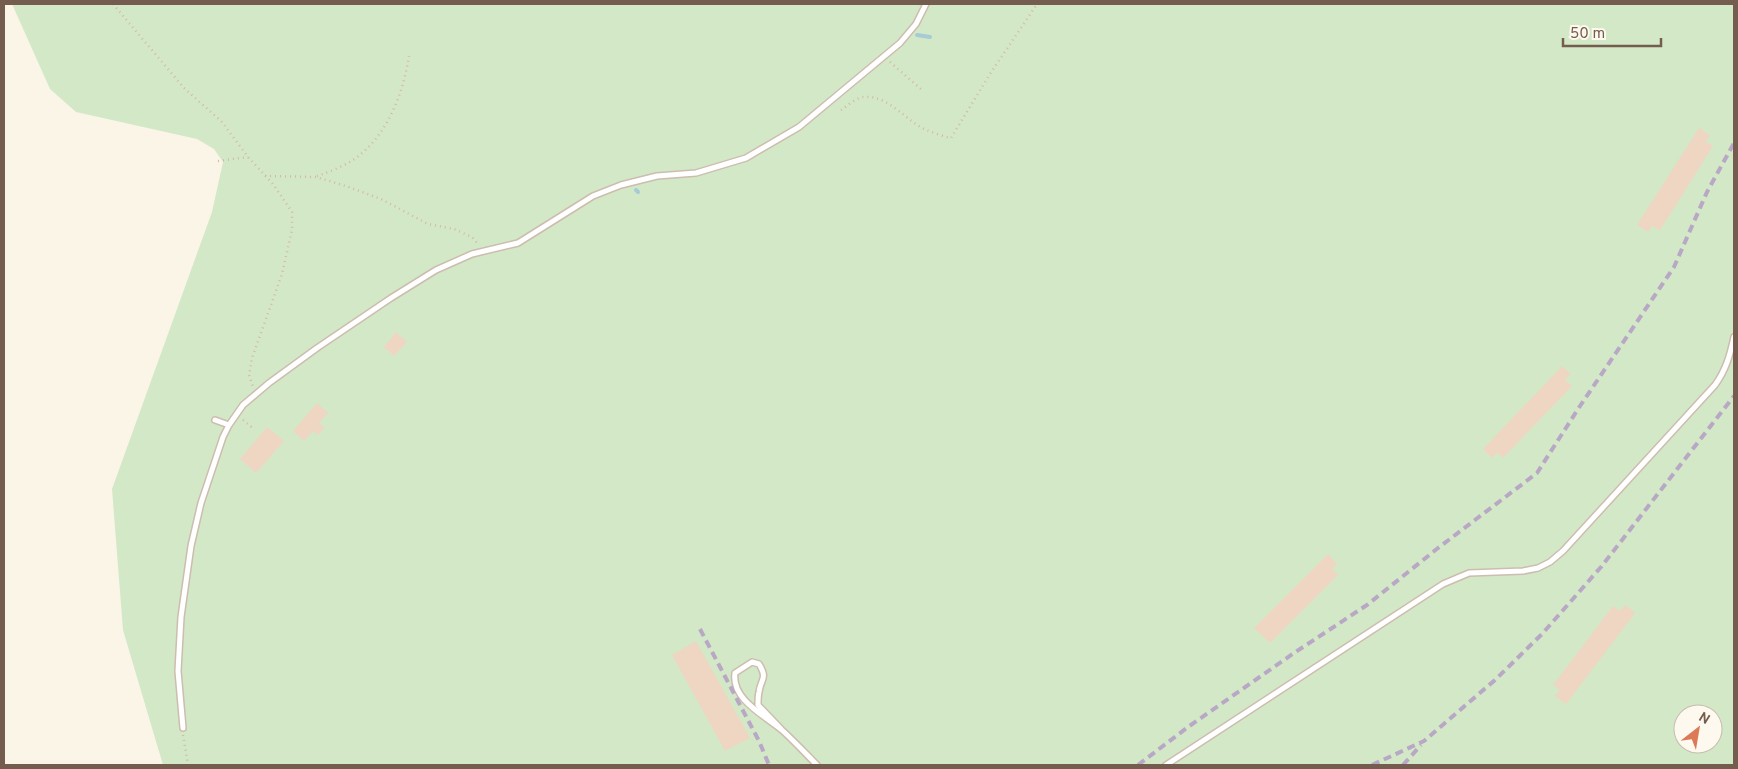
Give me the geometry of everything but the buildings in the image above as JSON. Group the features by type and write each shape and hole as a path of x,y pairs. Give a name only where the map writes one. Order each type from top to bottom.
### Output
{"lane":[{"path":"183,728 178,671 181,617 185,578 201,503 228,425 255,393 390,298 436,270 472,254 518,243 593,196 621,185 657,176 696,173 746,158 799,127 900,43 916,24 926,4"},
{"path":"1166,765 1443,584 1468,573 1523,571 1538,568 1550,562 1569,544 1715,385 1723,374 1730,358 1734,337"},
{"path":"215,420 228,425"},
{"path":"781,729 751,706 740,694 734,680 735,673 752,662 759,664 764,671 764,682 759,690 758,705 817,765"}],"path":[{"path":"113,4 184,88 222,122 264,176 273,184 292,212 292,230 282,274 252,358 249,375"},
{"path":"841,110 863,97 876,99 887,104 922,128 951,138 1000,58 1037,4"},
{"path":"316,177 354,160 371,144 389,120 405,82 409,56"},
{"path":"883,56 922,90"},
{"path":"218,161 248,156"},
{"path":"264,176 316,177 380,199 428,224 454,229 472,237 485,251"},
{"path":"243,420 254,429"},
{"path":"183,728 188,765"}],"green space":[{"path":"12,4 1734,4 1734,765 163,765 123,630 112,489 212,212 223,162 214,149 197,139 76,112 50,89"}],"waterway":[{"path":"917,35 930,37"}],"railway":[{"path":"1138,765 1188,727 1367,605 1537,473 1674,267 1707,192 1734,143"},
{"path":"1372,765 1424,741 1495,680 1542,634 1601,567 1734,396"},
{"path":"700,629 759,741 769,765"},
{"path":"1403,765 1421,745"}]}
